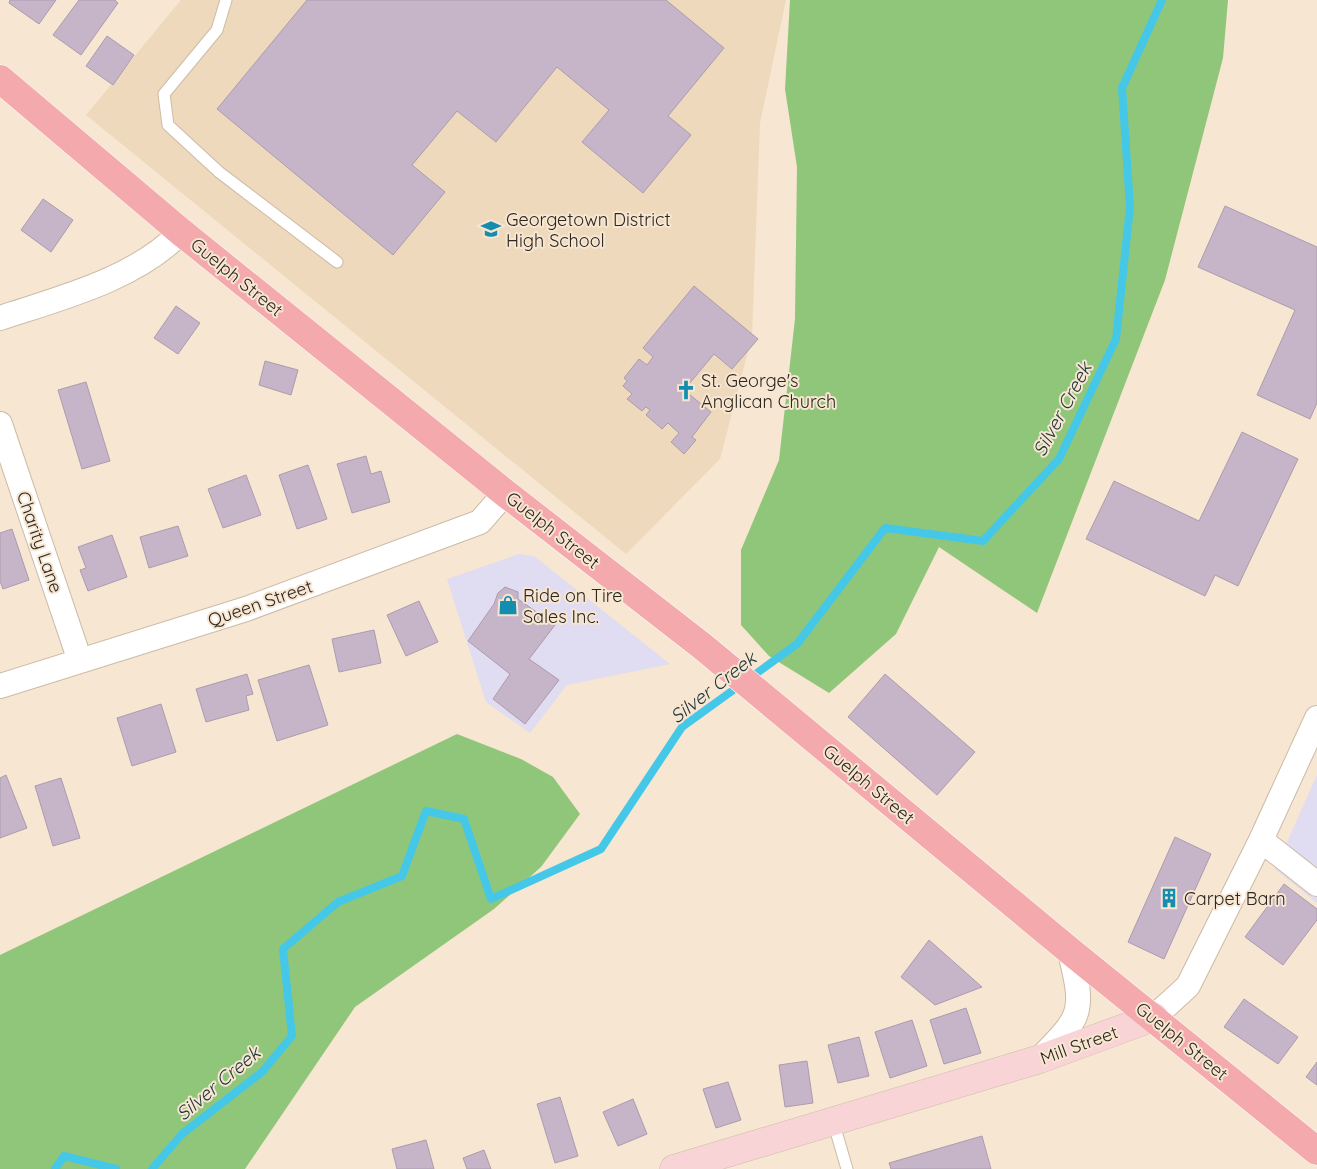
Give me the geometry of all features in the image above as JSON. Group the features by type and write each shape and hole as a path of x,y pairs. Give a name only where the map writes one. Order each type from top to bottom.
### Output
{"main road":[{"name":"Guelph Street","path":"0,79 181,232 505,493 702,646 1070,951 1154,1017 1317,1151"}],"street":[{"path":"0,318 96,287 167,247 181,232"},
{"name":"Charity Lane","path":"0,424 80,661"},
{"name":"Queen Street","path":"0,686 246,609 480,522 505,493"},
{"name":"Mill Street","path":"674,1169 1040,1059 1154,1017 1188,986 1261,840 1317,718"},
{"path":"1261,840 1317,884"},
{"path":"1040,1059 1067,1028 1078,1010 1070,951"}],"lane":[{"path":"226,0 217,30 164,94 168,126 219,172 337,262"},
{"path":"833,1121 847,1169"}],"shaded area":[{"name":"Georgetown District High School","path":"181,0 786,0 760,123 752,336 720,459 626,554 86,115"},
{"path":"519,554 534,556 670,664 567,685 530,733 486,702 447,579"},
{"path":"1317,775 1317,903 1275,869"}],"green space":[{"path":"790,0 1228,0 1223,58 1165,280 1037,613 939,547 896,634 829,693 769,656 741,625 741,550 779,460 795,319 797,167 785,89"},
{"path":"457,734 521,759 553,777 580,814 541,867 494,909 355,1007 245,1169 0,1169 0,955"}],"building":[{"path":"10,0 56,0 39,24 9,3"},
{"path":"79,0 115,0 118,3 81,55 53,35"},
{"name":"Georgetown District High School","path":"307,0 666,0 724,48 668,116 691,135 643,193 582,142 609,110 557,67 496,142 457,111 412,165 445,192 393,255 217,109"},
{"path":"107,36 134,55 113,85 86,66"},
{"path":"43,199 73,220 51,252 21,230"},
{"path":"1225,206 1317,247 1317,403 1310,419 1257,395 1295,310 1198,267"},
{"path":"694,286 758,339 732,369 714,354 684,390 711,412 692,437 696,440 684,454 671,442 679,433 668,423 662,429 646,415 650,410 646,407 642,411 627,399 632,394 623,386 627,381 624,378 639,359 647,365 653,357 643,348"},
{"path":"176,306 200,323 178,354 154,338"},
{"path":"265,361 298,370 291,395 259,385"},
{"path":"86,382 110,461 82,469 58,390"},
{"path":"1242,432 1298,459 1238,586 1215,575 1205,596 1086,539 1114,481 1199,521"},
{"path":"366,456 371,474 381,471 390,502 352,513 337,464"},
{"path":"308,465 327,519 297,529 279,475"},
{"path":"246,475 261,515 223,528 208,489"},
{"path":"178,526 188,556 149,568 140,537"},
{"path":"12,529 29,580 3,589 0,581 0,533"},
{"path":"112,535 127,577 88,591 80,570 86,568 78,547"},
{"path":"505,587 518,592 518,599 555,625 529,659 559,680 525,724 493,699 510,674 468,641 494,604 498,593"},
{"path":"419,601 438,642 406,656 387,615"},
{"path":"374,630 381,663 339,672 332,639"},
{"path":"309,665 328,725 277,741 258,680"},
{"path":"247,674 253,694 246,696 249,710 206,722 196,689"},
{"path":"885,674 975,752 937,795 848,717"},
{"path":"161,704 176,752 132,766 117,718"},
{"path":"6,775 27,828 0,838 0,778"},
{"path":"61,778 80,838 53,846 35,786"},
{"name":"Carpet Barn","path":"1175,837 1211,854 1164,959 1128,942"},
{"path":"1284,884 1317,909 1317,920 1283,965 1245,937"},
{"path":"929,940 982,987 935,1005 901,977"},
{"path":"1244,999 1298,1037 1278,1064 1224,1027"},
{"path":"966,1008 981,1053 944,1064 930,1020"},
{"path":"912,1020 927,1066 890,1078 875,1032"},
{"path":"859,1037 869,1076 838,1083 828,1045"},
{"path":"807,1061 813,1103 785,1107 779,1065"},
{"path":"1317,1062 1317,1085 1306,1077"},
{"path":"728,1082 741,1120 716,1128 703,1089"},
{"path":"560,1097 578,1156 555,1163 537,1104"},
{"path":"633,1099 647,1134 618,1146 603,1112"},
{"path":"982,1136 991,1169 891,1169 889,1163"},
{"path":"426,1140 434,1169 397,1169 392,1149"},
{"path":"484,1150 491,1169 467,1169 463,1158"}],"waterway":[{"name":"Silver Creek","path":"152,1169 182,1134 262,1072 292,1036 283,949 338,902 402,876 426,811 464,819 491,899 601,849 682,727 797,644 885,528 983,541 1059,459 1116,339 1130,207 1122,88 1162,0"},
{"name":"Silver Creek","path":"55,1169 64,1156 116,1169"}],"place":[{"name":"Georgetown District High School","path":"491,229"},
{"name":"St. George's Anglican Church","path":"686,390"},
{"name":"Ride on Tire Sales Inc.","path":"508,605"},
{"name":"Carpet Barn","path":"1169,898"}]}
